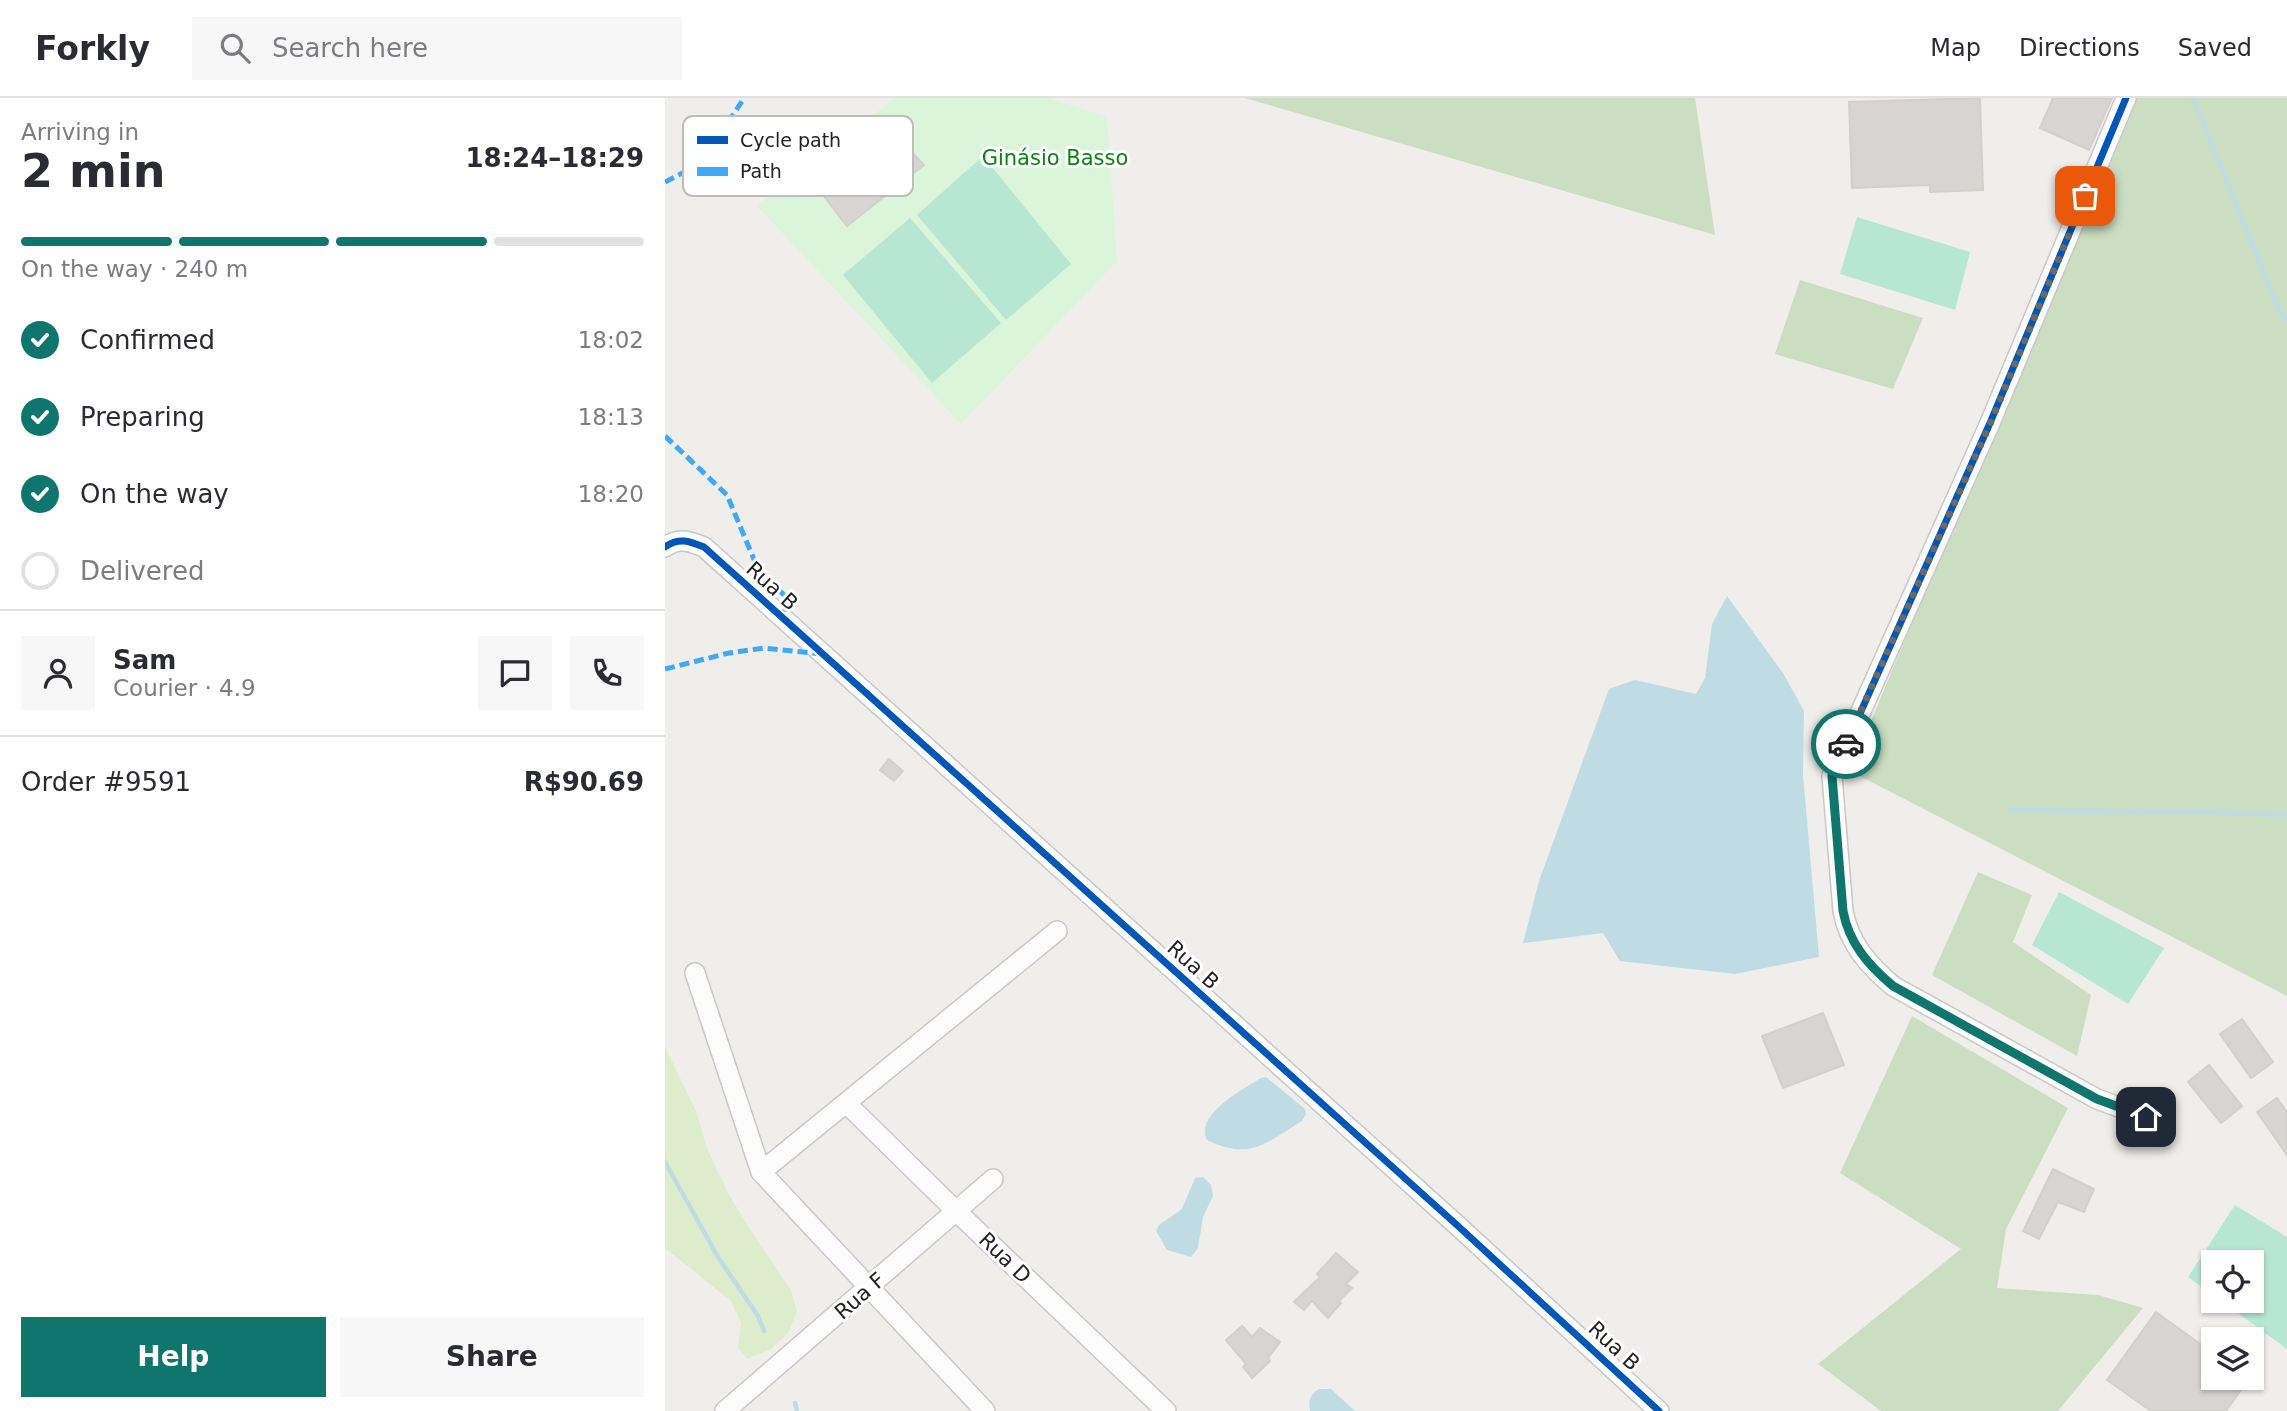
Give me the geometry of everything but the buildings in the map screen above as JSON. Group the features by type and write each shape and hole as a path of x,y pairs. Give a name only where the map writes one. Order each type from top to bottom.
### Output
{"street":[{"path":"2126,98 1990,424 1832,776 1843,911 1847,930 1872,968 1893,986 2097,1099 2146,1117"},
{"name":"Rua B","path":"665,547 675,541 686,540 704,547 1458,1226 1659,1411"},
{"path":"761,1172 1057,931"},
{"path":"695,973 761,1172 985,1411"},
{"name":"Rua D","path":"846,1102 1166,1411"},
{"name":"Rua F","path":"725,1411 993,1180"}],"green space":[{"name":"Ginásio Basso","path":"895,98 1049,98 1107,117 1117,261 961,424 757,206 770,196 913,196 913,116 872,116"},
{"path":"1245,98 1695,98 1715,235"},
{"path":"2132,98 2287,98 2287,996 1850,771"},
{"path":"983,156 1071,264 1006,320 917,215"},
{"path":"1857,217 1970,252 1955,310 1840,274"},
{"path":"910,218 1001,323 932,383 843,275"},
{"path":"1800,280 1923,318 1893,389 1775,354"},
{"path":"1978,872 2032,895 2013,942 2091,995 2077,1056 1932,975"},
{"path":"2059,892 2164,948 2128,1004 2032,945"},
{"path":"1912,1016 2068,1108 2006,1229 1997,1288 2098,1295 2143,1308 2058,1411 1881,1411 1818,1364 1961,1249 1840,1173"},
{"path":"665,1047 696,1111 708,1151 729,1195 790,1288 797,1311 788,1333 771,1349 747,1359 738,1347 741,1323 731,1301 665,1248"},
{"path":"2235,1205 2287,1237 2287,1349 2264,1332 2264,1327 2257,1327 2238,1313 2264,1313 2264,1250 2206,1250"},
{"path":"2201,1257 2201,1286 2188,1277"}],"water":[{"path":"1727,596 1783,673 1804,711 1803,775 1819,957 1735,974 1620,961 1603,933 1523,943 1539,881 1609,689 1635,680 1696,694 1705,678 1712,624"},
{"path":"1266,1077 1305,1109 1306,1114 1302,1121 1257,1147 1235,1149 1207,1140 1205,1130 1214,1112 1232,1096"},
{"path":"1203,1177 1211,1185 1213,1196 1203,1217 1198,1248 1191,1257 1167,1250 1156,1231 1159,1225 1182,1209 1195,1178"},
{"path":"1319,1389 1331,1389 1355,1411 1310,1411 1310,1398"}],"waterway":[{"path":"2193,98 2278,308 2287,320"},
{"path":"2010,810 2287,815"},
{"path":"665,1162 718,1257 758,1316 764,1331"},
{"path":"795,1403 797,1411"}],"marked path":[{"path":"732,116 744,98"},
{"path":"665,182 683,173"},
{"path":"665,436 727,495 758,569 786,597 784,620"},
{"path":"665,669 729,653 764,648 822,654"}],"cycle path":[{"path":"2126,98 1990,423 1832,776 1843,911 1855,943 1875,970 1893,986 2097,1099 2146,1117"},
{"path":"665,547 684,541 704,547 1458,1226 1659,1411"}],"way so far":[{"path":"1846,744 1990,424 2085,196"}],"route":[{"path":"1846,744 1832,776 1843,911 1847,930 1872,968 1893,986 2097,1099 2146,1117"}]}
